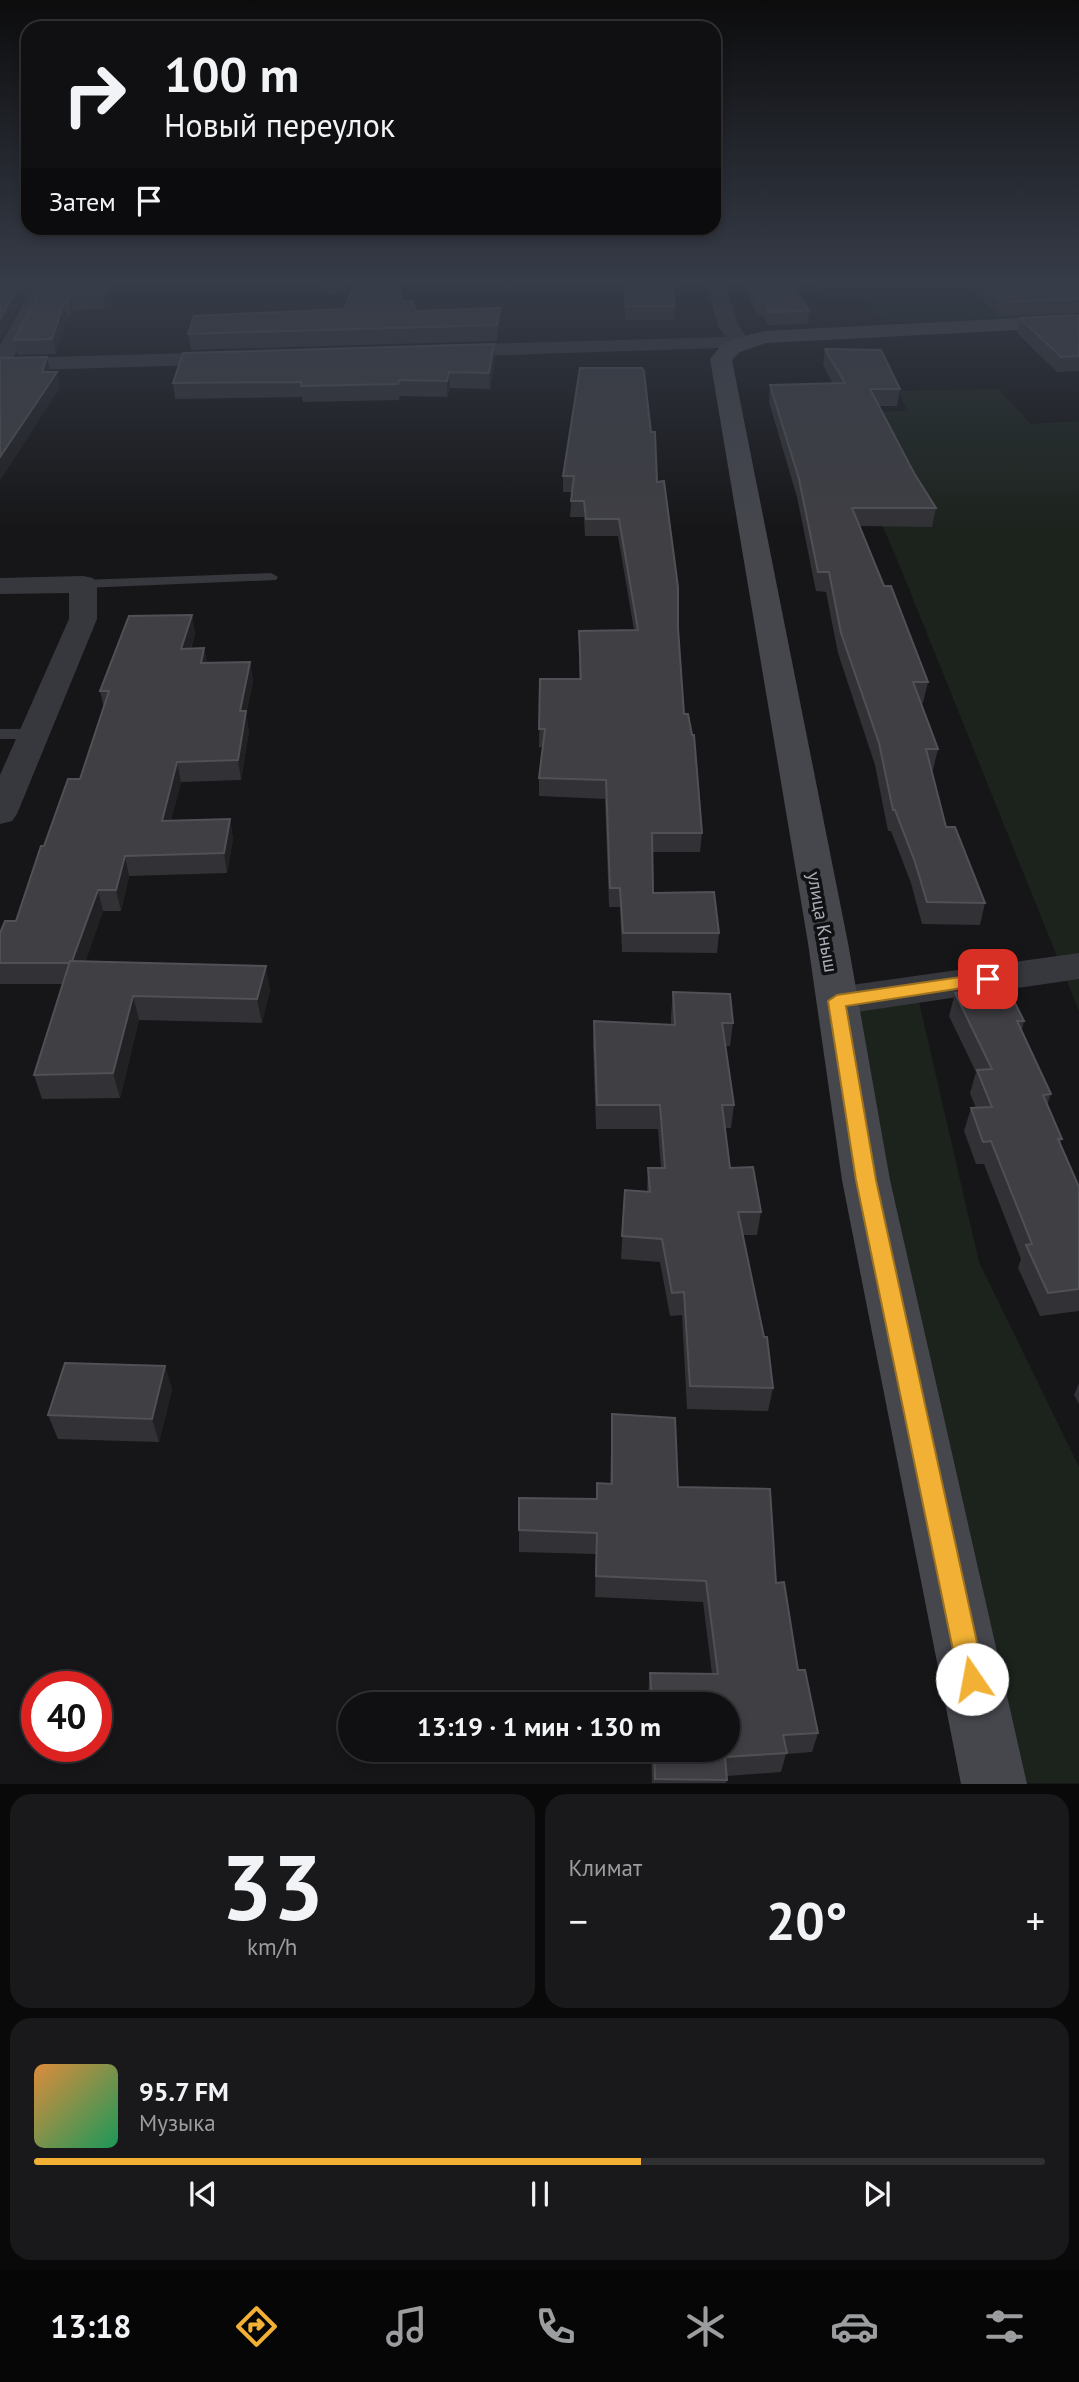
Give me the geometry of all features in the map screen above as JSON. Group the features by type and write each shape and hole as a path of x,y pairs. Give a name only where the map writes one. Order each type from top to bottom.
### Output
{"street":[{"path":"0,364 26,363"},
{"name":"улица Кныш","path":"722,363 837,1001 866,1180 994,1783"},
{"path":"0,586 82,584 83,619 0,814"},
{"path":"837,1001 1079,966"}],"lane":[{"path":"82,584 271,577"},
{"path":"0,734 34,734"}],"shaded area":[{"path":"998,389 1031,424 1079,421 1079,1011 899,564 851,453 871,412 908,411 898,391"},
{"path":"916,989 979,1262 1079,1467 1079,1783 994,1783 837,1001"}],"building":[{"path":"0,363 45,363 42,372 57,372 0,457"},
{"path":"180,363 491,363 489,373 449,372 447,381 399,380 398,384 301,386 302,382 173,383"},
{"path":"833,363 887,363 900,389 870,389 914,473 936,508 852,508 884,586 891,586 928,682 913,682 938,749 926,749 946,827 955,827 985,903 927,902 915,862 893,810 879,743 841,633 829,572 818,572 799,479 770,385 845,383"},
{"path":"580,368 642,368 644,371 651,432 655,432 657,482 664,481 678,587 684,714 688,714 694,735 702,833 652,833 653,893 714,892 719,933 623,933 620,888 610,888 606,780 539,778 545,729 539,729 540,679 581,679 579,631 638,630 619,519 586,519 584,501 571,501 574,476 563,476"},
{"path":"192,615 181,649 204,648 201,663 250,662 240,711 246,711 238,760 177,762 162,821 230,819 224,853 125,856 116,890 98,890 72,961 0,963 0,933 5,921 16,921 41,846 44,846 68,779 80,779 109,691 100,691 129,616"},
{"path":"70,961 266,966 257,999 133,996 113,1073 34,1075"},
{"path":"1008,989 1024,1021 1017,1021 1051,1094 1043,1095 1079,1187 1079,1289 1048,1293 1026,1245 1032,1244 991,1141 983,1142 971,1108 992,1107 977,1070 992,1069 955,993"},
{"path":"673,992 730,994 733,1023 722,1023 734,1105 722,1105 730,1168 753,1167 761,1212 738,1212 764,1337 767,1337 773,1388 690,1386 684,1292 672,1293 662,1239 622,1236 625,1190 650,1192 648,1168 665,1168 660,1105 597,1105 594,1021 675,1025"},
{"path":"65,1363 165,1366 152,1419 48,1415"},
{"path":"612,1414 675,1418 678,1487 770,1489 776,1583 784,1582 798,1670 805,1670 818,1733 783,1735 787,1753 740,1756 740,1692 651,1692 650,1673 718,1674 706,1581 596,1576 597,1533 519,1530 519,1498 597,1499 597,1483 612,1484"},
{"path":"654,1762 725,1762 727,1780 655,1779"}],"route":[{"path":"972,1679 866,1180 837,1001 988,979"}]}
